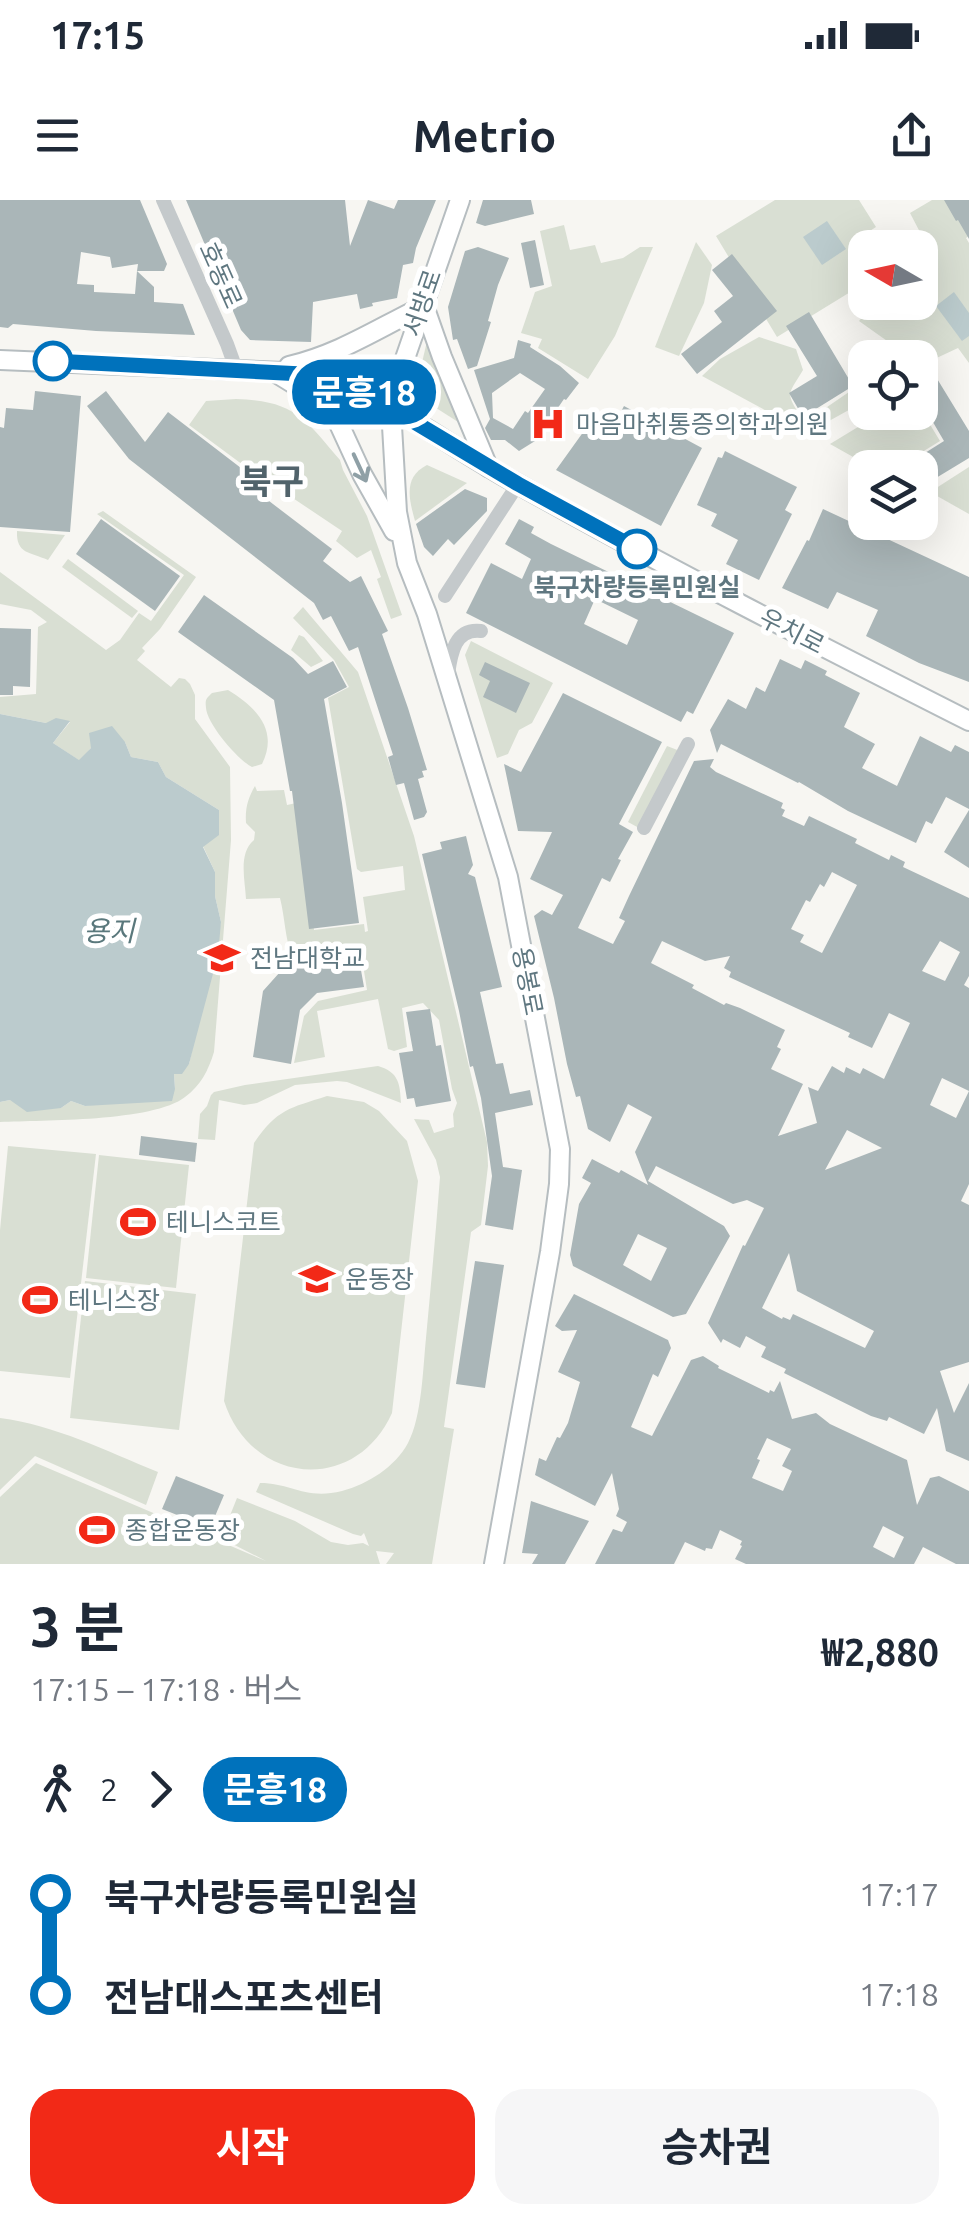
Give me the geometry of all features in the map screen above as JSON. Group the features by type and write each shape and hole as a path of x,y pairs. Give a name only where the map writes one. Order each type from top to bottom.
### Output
{"main road":[{"name":"서방로","path":"394,409 404,357 460,200"},
{"path":"275,373 345,348 423,303 488,467"},
{"name":"우치로","path":"0,360 236,369 322,375 346,383 518,484 969,722"},
{"path":"275,373 333,411 407,564"},
{"name":"용봉로","path":"394,409 392,448 407,564 508,877 560,1149 550,1252 494,1564"}],"street":[{"name":"호동로","path":"163,200 236,369"},
{"path":"444,596 518,484"},
{"path":"447,680 451,655 461,635 481,630"},
{"path":"644,828 688,744"}],"shaded area":[{"path":"775,200 859,200 876,227 848,230 848,293 777,337 716,236"},
{"path":"932,200 969,200 969,363 958,348 938,357 938,340 886,340 859,321 938,320 938,230 919,230 910,213"},
{"path":"564,225 570,250 595,245 601,263 623,258 640,247 653,247 615,336 588,379 538,348 542,339 521,333 535,292 552,286 540,231"},
{"path":"696,242 712,265 704,303 679,356 655,347"},
{"path":"428,337 466,427 422,399 416,388"},
{"path":"759,337 796,349 803,370 791,398 801,417 785,421 702,376 720,359"},
{"path":"848,393 848,410 820,426 809,427 814,416"},
{"path":"206,401 272,403 297,415 340,460 367,516 402,615 391,619 371,550 357,558 336,541 342,531 189,425"},
{"path":"853,430 933,430 940,441 925,450 848,450 848,454 830,444"},
{"path":"427,465 467,483 415,521 411,482"},
{"path":"969,467 969,514 938,497 938,487"},
{"path":"103,511 196,577 137,660 171,687 179,678 190,684 195,695 195,719 230,767 231,840 214,1052 195,1088 170,1105 97,1118 0,1122 0,1102 10,1100 61,1108 71,1101 85,1106 175,1089 174,1074 189,1064 221,922 215,872 203,846 219,810 166,777 158,762 131,757 125,742 91,748 80,761 53,743 70,722 46,723 0,714 0,697 36,694 38,627 47,622 31,610 0,604 0,572 106,650 120,640 139,613 151,621 184,575 97,514"},
{"path":"17,531 65,535 48,560 22,548"},
{"path":"68,559 138,611 132,618 62,567"},
{"path":"303,607 358,672 414,836 487,1142 481,1225 471,1232 444,1427 454,1429 432,1564 386,1564 394,1553 376,1551 380,1564 0,1564 0,1497 36,1463 266,1561 221,1538 237,1498 295,1521 331,1542 369,1546 364,1533 353,1534 256,1492 260,1483 318,1494 352,1488 388,1467 413,1432 421,1392 440,1177 436,1160 414,1119 429,1120 434,1133 454,1127 457,1103 439,1020 423,1003 402,1008 407,1047 394,1051 388,1049 378,999 317,1011 325,1057 294,1063 304,1016 318,1001 367,990 360,946 292,957 280,898 246,899 244,859 255,832 246,823 246,813 255,786 257,791 284,790 287,805 301,802 314,930 364,924 365,932 368,931 363,897 405,890 403,866 361,872 357,869 328,698 349,687 334,660 293,618"},
{"path":"299,635 323,661 311,667 291,650"},
{"path":"471,641 553,683 532,723 519,730 508,754 497,758 465,655"},
{"path":"228,690 248,704 262,721 268,740 262,764 252,767 239,757 208,715 207,698"},
{"path":"667,746 680,751 639,828 628,822"},
{"path":"378,1066 397,1080 401,1103 347,1082 295,1085 257,1103 244,1105 219,1100 215,1140 198,1139 200,1114 214,1092"},
{"name":"운동장","path":"327,1096 364,1102 379,1111 407,1141 418,1181 392,1413 375,1439 354,1458 330,1467 304,1469 279,1463 256,1450 237,1429 224,1401 254,1143 285,1111"},
{"name":"테니스장","path":"8,1146 96,1154 70,1378 0,1371 0,1230"},
{"name":"테니스코트","path":"99,1155 189,1165 176,1288 86,1278"},
{"path":"85,1281 196,1294 179,1430 70,1418"},
{"path":"0,1418 60,1433 158,1472 146,1505 35,1456 0,1490"}],"water":[{"path":"827,221 846,249 822,265 803,237"},
{"path":"954,292 969,313 969,336 962,341 938,304"},
{"name":"용지","path":"0,714 46,723 56,718 70,721 53,743 79,760 91,748 89,733 112,726 131,757 158,762 166,777 219,810 219,835 203,847 215,872 221,922 218,955 189,1064 182,1074 174,1074 172,1101 85,1106 71,1101 61,1108 27,1112 10,1100 0,1102"}],"building":[{"path":"0,200 140,200 167,264 164,271 137,271 154,287 154,302 183,304 195,335 13,324 0,327","holes":["81,252 110,257 112,268 138,264 135,294 94,292 94,285 77,284"]},
{"path":"186,200 345,200 350,246 368,200 394,209 398,200 436,200 413,263 403,265 397,298 360,309 357,294 313,302 311,342 250,340 241,330"},
{"path":"483,200 531,200 534,214 485,226 476,223"},
{"path":"944,200 969,200 969,239 956,221"},
{"path":"535,240 544,285 530,288 521,243"},
{"path":"478,247 509,258 477,366 468,369 457,339 453,340 448,307 465,251"},
{"path":"732,254 777,311 697,374 681,354 722,322 714,311 733,296 712,270"},
{"path":"809,312 848,378 848,389 803,417 789,393 817,376 786,326"},
{"path":"518,340 531,344 579,383 535,441 519,451 505,440 491,440 485,428 490,419 474,370 514,358","holes":["520,373 545,389 513,429 493,418 492,393"]},
{"path":"938,380 969,431 969,458 938,477 938,450 930,450 944,441 938,430"},
{"path":"35,391 81,396 70,532 0,527 0,427 4,428 6,408 33,410"},
{"path":"106,391 145,442 168,412 254,478 248,485 332,549 323,561 350,582 361,576 388,631 382,634 427,770 418,779 427,812 424,817 414,820 404,783 396,785 388,757 393,755 358,647 349,651 331,616 323,620 314,603 129,459 87,406"},
{"path":"624,406 702,448 661,526 556,470 589,424 609,434"},
{"path":"725,451 797,487 785,510 792,514 759,580 726,564 738,540 711,526 717,514 697,505 718,457 722,458"},
{"path":"465,489 487,498 487,511 454,545 448,539 433,556 424,547 416,524"},
{"path":"823,509 848,521 848,540 890,540 969,577 969,682 919,663 866,636 878,610 837,592 828,609 782,588"},
{"path":"101,519 180,576 155,611 76,554"},
{"path":"519,519 534,527 531,533 551,544 734,633 693,714 687,711 681,722 466,613 491,563 522,579 531,559 505,544","holes":["595,599 638,620 627,645 584,624"]},
{"path":"204,595 293,658 308,674 333,661 347,687 324,699 359,923 309,929 292,791 274,700 178,632"},
{"path":"0,628 31,629 30,687 13,686 13,695 0,695"},
{"path":"780,659 801,669 805,660 860,693 844,727 875,744 862,768 897,786 920,736 951,752 955,745 969,752 969,809 946,797 932,824 926,821 916,843 721,744 717,753 710,730 728,699 746,709 756,687 765,692"},
{"path":"485,662 530,683 516,713 483,697 490,681 479,675"},
{"path":"563,693 662,742 619,824 633,832 618,859 621,860 610,882 602,878 578,928 613,944 625,921 619,918 694,761 714,759 710,767 716,772 783,803 782,816 804,826 809,816 857,839 855,843 889,860 891,855 905,862 903,867 969,898 969,976 964,985 969,988 969,1091 969,1184 961,1201 969,1205 969,1362 940,1371 954,1413 969,1383 969,1461 946,1451 937,1408 924,1434 889,1417 887,1421 871,1416 784,1373 786,1369 761,1357 766,1347 746,1336 740,1348 723,1339 721,1343 708,1323 764,1208 747,1200 733,1204 656,1166 648,1181 724,1226 730,1236 686,1314 673,1317 573,1266 570,1255 579,1204 591,1183 582,1178 592,1159 648,1185 635,1152 652,1117 628,1104 610,1142 588,1129 567,1064 534,916 542,910 552,915 563,895 530,879 552,832 518,831 504,764 521,772","holes":["832,872 857,885 822,953 800,942 804,935 791,929 806,900 810,902 820,884 824,887","662,941 705,961 730,956 724,968 731,972 729,977 850,1033 848,1037 872,1048 889,1013 910,1023 884,1079 863,1068 860,1074 846,1067 844,1073 832,1066 818,1091 808,1087 817,1123 778,1136 803,1084 771,1069 785,1030 740,1008 724,1005 692,988 694,985 651,963","940,941 960,952 945,981 922,971","942,1078 969,1091 956,1118 930,1105","847,1130 882,1148 825,1170","638,1234 667,1248 651,1281 623,1265","789,1253 797,1291 874,1331 865,1348 793,1314 790,1320 762,1308"]},
{"path":"969,810 969,868 944,852"},
{"path":"466,836 473,865 468,874 475,877 502,987 480,992 496,1064 503,1063 510,1094 530,1090 533,1105 495,1113 503,1167 522,1170 513,1230 485,1225 492,1176 481,1098 473,1066 470,1067 422,854 442,849 440,842"},
{"path":"357,948 364,987 317,993 300,1010 291,1064 253,1057 263,991 280,972 297,960"},
{"path":"430,1009 451,1101 416,1107 414,1098 407,1099 399,1053 413,1051 406,1012"},
{"path":"141,1136 197,1143 195,1162 139,1155"},
{"path":"475,1261 504,1265 485,1388 456,1384"},
{"path":"574,1294 668,1340 671,1348 658,1377 653,1374 631,1427 652,1436 691,1360 703,1356 718,1368 769,1393 774,1392 780,1381 792,1419 816,1413 830,1424 907,1460 917,1505 930,1478 939,1476 969,1491 969,1564 956,1564 923,1547 914,1564 746,1564 735,1559 742,1541 720,1530 712,1549 705,1551 685,1542 674,1564 595,1564 613,1529 622,1532 627,1522 616,1516 619,1509 612,1473 595,1506 535,1475 539,1458 546,1461 568,1423 580,1382 558,1372 577,1330 562,1331 555,1326","holes":["767,1438 791,1449 782,1466 792,1471 783,1491 752,1478","883,1526 904,1537 894,1558 873,1547"]},
{"path":"176,1476 224,1495 210,1528 162,1509"},
{"path":"531,1501 589,1521 565,1564 532,1564 538,1554 522,1553"}],"bus line":[{"name":"문흥18","path":"53,361 322,375 371,396 637,549"}],"place":[{"name":"마음마취통증의학과의원","path":"548,424"},
{"name":"북구차량등록민원실","path":"637,549"},
{"name":"전남대학교","path":"222,958"},
{"name":"테니스코트","path":"138,1222"},
{"name":"운동장","path":"317,1279"},
{"name":"테니스장","path":"40,1300"},
{"name":"종합운동장","path":"97,1530"}],"district":[{"name":"북구","path":"272,481"}]}
